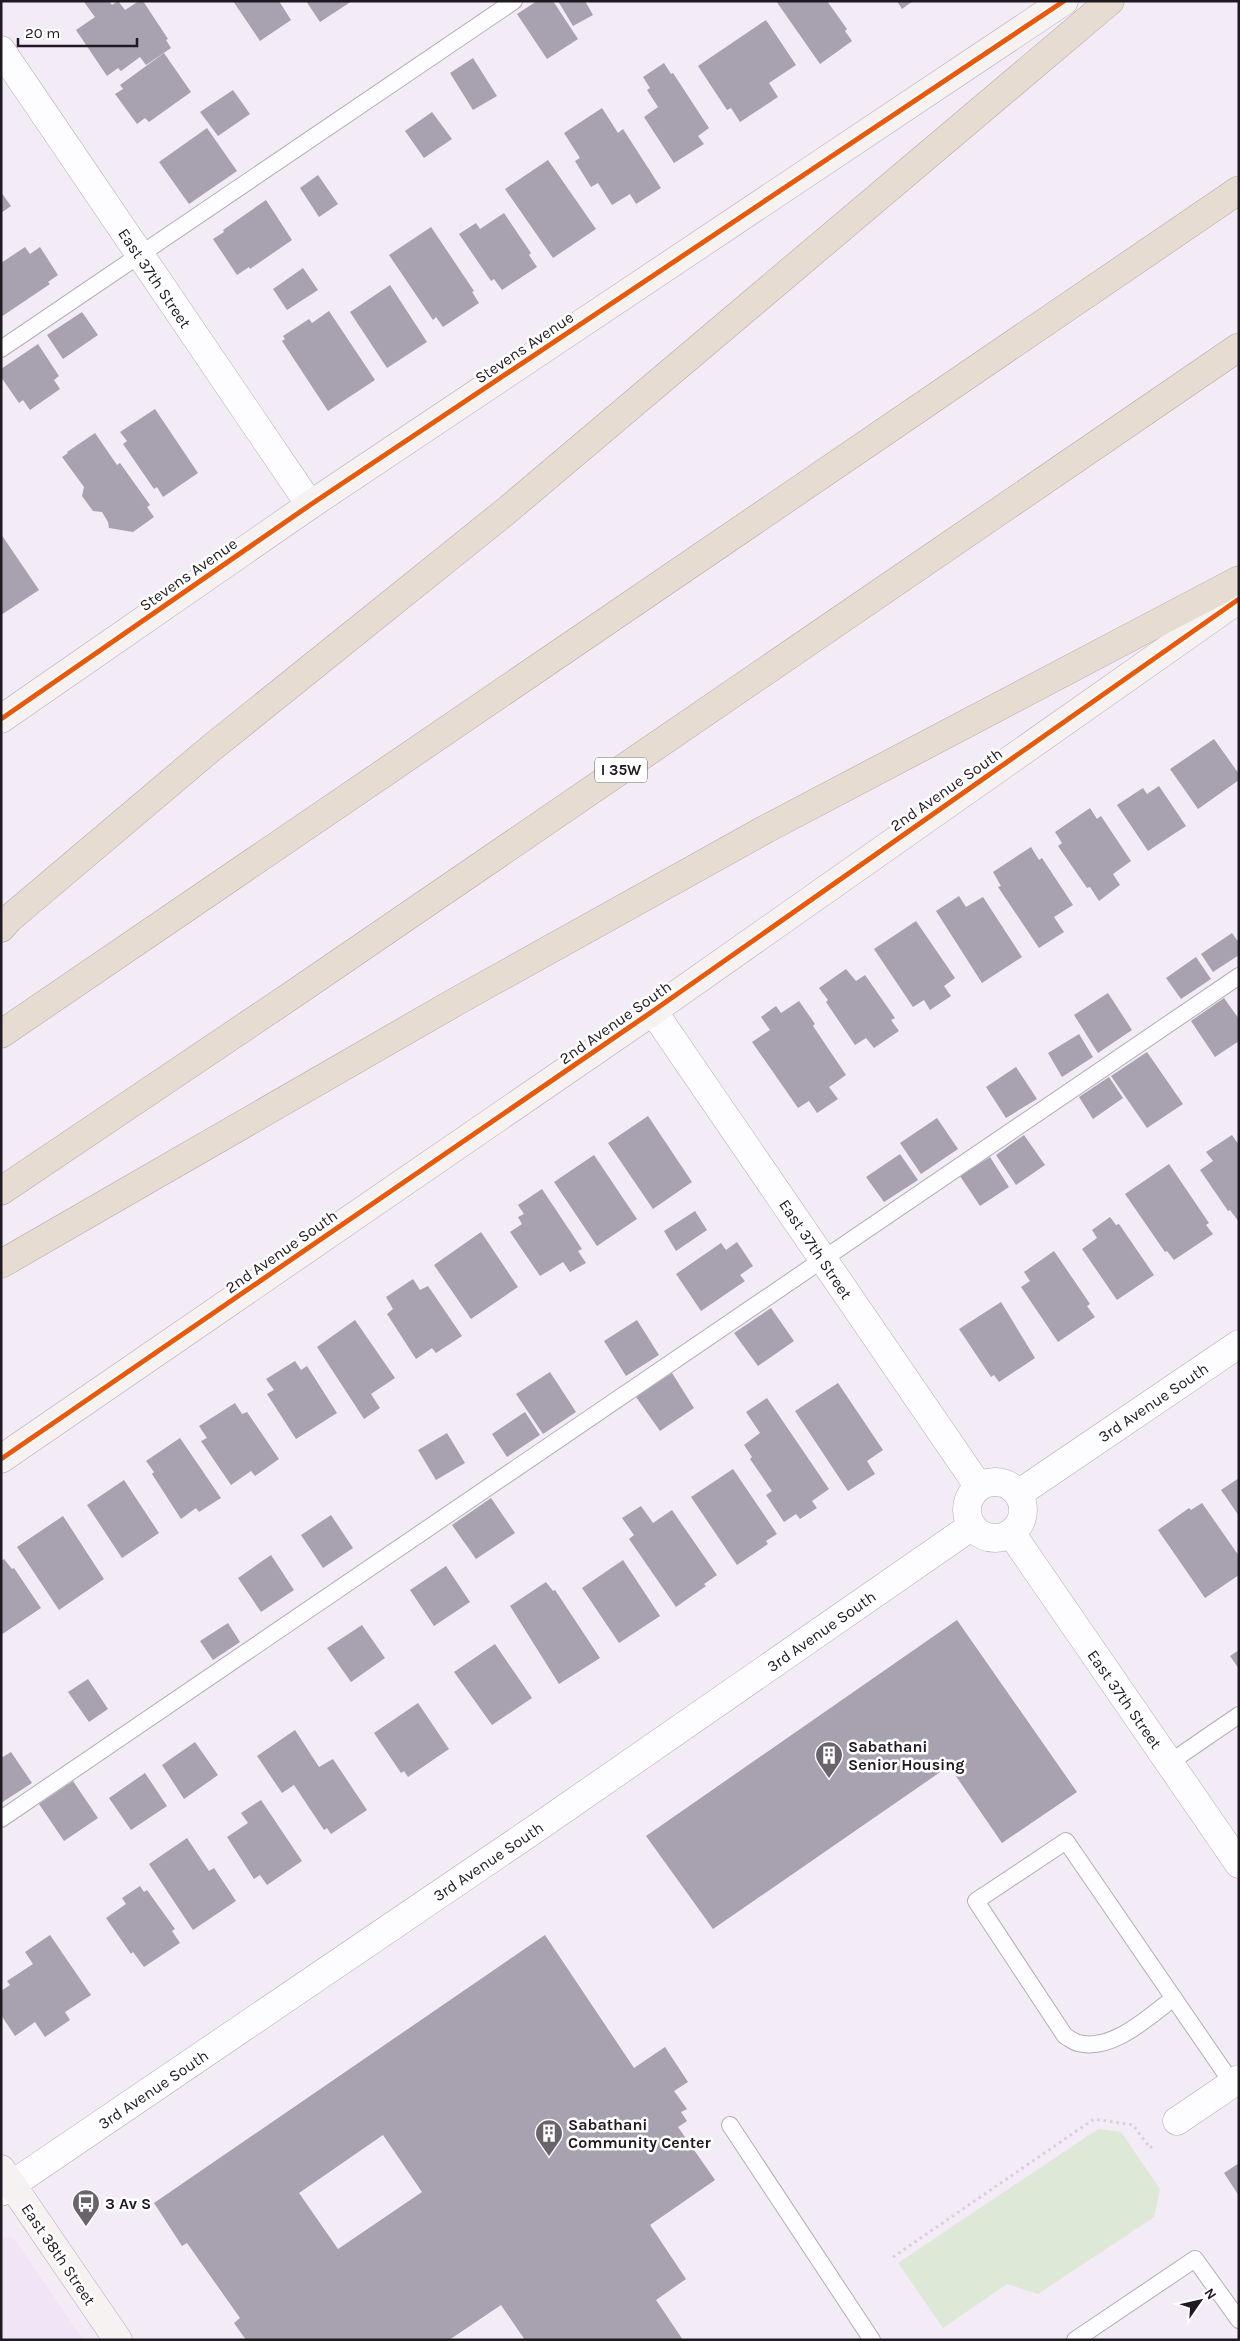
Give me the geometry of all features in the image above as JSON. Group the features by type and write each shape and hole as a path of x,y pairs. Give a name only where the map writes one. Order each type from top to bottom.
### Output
{"highway":[{"path":"1,928 9,919 210,749 505,512 1110,1"},
{"path":"1,1034 1239,190"},
{"name":"I 35W","path":"1,1191 1239,346"},
{"path":"1,1264 457,1001 766,829 1239,580"}],"street":[{"name":"Stevens Avenue","path":"1,719 310,505 1064,1"},
{"name":"East 37th Street","path":"1,50 310,505"},
{"name":"2nd Avenue South","path":"1,1459 653,1011 1239,599"},
{"name":"East 37th Street","path":"653,1011 979,1487"},
{"name":"3rd Avenue South","path":"1018,1494 1239,1344"},
{"path":"996,1482 1012,1488 1018,1494 1023,1511 1017,1527 1011,1533 995,1538 986,1537 972,1526 967,1510 973,1492 979,1487 996,1482"},
{"name":"3rd Avenue South","path":"5,2182 541,1825 972,1526"},
{"name":"East 37th Street","path":"1011,1533 1239,1864"},
{"path":"1177,2121 1236,2081"},
{"name":"East 38th Street","path":"5,2182 118,2340"}],"lane":[{"path":"1,349 514,1"},
{"path":"1,1819 1239,976"},
{"path":"1169,1763 1239,1715"},
{"path":"1174,1998 1118,2037 1099,2044 1078,2044 1065,2036 976,1901 1066,1841 1174,1998 1236,2081"},
{"path":"730,2125 867,2338"},
{"path":"1075,2340 1195,2258 1239,2320"}],"path":[{"path":"892,2257 1094,2119 1133,2125 1150,2148 1177,2121"}],"shaded area":[{"path":"1,2237 14,2238 83,2340 1,2340"}],"green space":[{"path":"1098,2129 1121,2132 1160,2189 1154,2217 1038,2294 1007,2284 943,2328 898,2263"}],"building":[{"path":"109,1 112,5 118,1 125,10 139,1 143,1 168,39 166,40 171,48 146,65 140,57 121,71 118,68 107,76 76,30 95,17 84,2"},
{"path":"233,1 279,1 291,20 260,41"},
{"path":"306,1 352,1 320,22"},
{"path":"537,1 553,1 578,39 547,59 517,14"},
{"path":"558,1 585,1 593,15 573,26"},
{"path":"776,1 827,1 847,29 845,31 852,41 820,64"},
{"path":"897,1 913,1 902,9"},
{"path":"766,20 796,65 769,83 778,97 740,122 731,108 727,110 698,66"},
{"path":"164,53 191,92 149,122 145,118 137,124 115,94 123,89 120,85"},
{"path":"473,58 497,96 473,110 450,73"},
{"path":"664,63 671,74 673,73 709,128 698,136 704,144 674,163 644,117 658,107 647,90 650,88 643,77"},
{"path":"233,90 250,114 218,136 200,112"},
{"path":"602,108 618,133 623,129 661,188 636,204 630,194 612,205 598,183 591,187 575,161 580,158 564,133"},
{"path":"432,112 452,139 424,158 405,131"},
{"path":"207,128 237,171 189,204 159,162"},
{"path":"548,160 596,229 553,258 505,189"},
{"path":"318,175 338,204 319,217 300,188"},
{"path":"1,192 11,206 1,213"},
{"path":"266,200 292,240 250,269 249,267 237,275 213,239"},
{"path":"504,213 531,253 529,255 537,267 502,290 494,279 491,281 459,234 476,223 480,229"},
{"path":"431,227 474,291 472,292 479,303 443,327 436,317 433,320 389,255"},
{"path":"25,247 30,254 40,247 58,275 48,282 50,284 1,317 1,263"},
{"path":"303,268 318,290 287,310 273,289"},
{"path":"390,285 427,342 387,368 350,312"},
{"path":"329,311 375,380 328,411 282,341 285,339 283,336 309,319 312,323"},
{"path":"82,312 98,335 63,359 47,335"},
{"path":"38,344 59,376 54,380 60,389 30,410 23,400 19,403 1,377 1,369"},
{"path":"155,409 198,473 163,497 157,487 154,489 123,444 127,441 120,432"},
{"path":"95,433 117,465 120,463 150,505 147,507 154,517 133,532 109,528 102,512 93,511 82,496 84,487 62,457"},
{"path":"1,534 39,590 1,615"},
{"path":"1214,739 1239,774 1239,780 1198,809 1170,769"},
{"path":"1159,786 1186,826 1148,851 1117,805 1143,788 1147,794"},
{"path":"1090,808 1097,819 1101,816 1131,861 1113,874 1120,885 1099,901 1090,887 1087,888 1058,846 1062,843 1055,832"},
{"path":"1031,847 1039,860 1042,858 1073,905 1054,917 1064,932 1039,948 998,887 1001,886 993,872"},
{"path":"959,896 966,907 983,897 1022,957 982,983 936,911"},
{"path":"916,921 955,978 944,986 951,996 930,1010 924,1000 913,1007 874,949"},
{"path":"1232,933 1239,943 1239,955 1213,972 1201,954"},
{"path":"1196,957 1211,979 1181,999 1166,978"},
{"path":"846,969 856,981 865,975 895,1018 891,1020 899,1031 874,1048 866,1038 855,1045 826,1002 828,1000 819,988"},
{"path":"1108,993 1132,1030 1098,1053 1074,1015"},
{"path":"1224,998 1239,1019 1239,1041 1215,1057 1191,1021"},
{"path":"799,1001 815,1024 813,1026 846,1075 829,1087 838,1099 817,1113 809,1101 798,1108 752,1042 770,1030 761,1017 776,1006 781,1013"},
{"path":"1079,1034 1093,1057 1062,1077 1048,1053"},
{"path":"1147,1052 1183,1104 1147,1128 1111,1076"},
{"path":"1016,1067 1037,1099 1006,1118 986,1087"},
{"path":"1109,1077 1123,1098 1093,1119 1079,1097"},
{"path":"648,1116 692,1182 653,1209 608,1143"},
{"path":"937,1118 958,1149 921,1174 900,1143"},
{"path":"1024,1135 1045,1165 1016,1185 996,1155"},
{"path":"1232,1135 1239,1145 1239,1222 1230,1210 1228,1211 1200,1170 1213,1161 1206,1152"},
{"path":"900,1154 918,1180 884,1202 866,1177"},
{"path":"594,1155 637,1219 597,1246 554,1182"},
{"path":"990,1157 1009,1187 980,1206 960,1176"},
{"path":"1169,1164 1209,1223 1206,1225 1213,1234 1174,1260 1167,1251 1165,1252 1125,1194"},
{"path":"542,1189 582,1249 578,1251 586,1263 570,1272 563,1262 540,1276 510,1232 522,1224 518,1217 524,1214 518,1205"},
{"path":"695,1211 707,1230 676,1251 664,1231"},
{"path":"1110,1217 1116,1225 1119,1224 1154,1275 1117,1300 1082,1249 1097,1238 1092,1230"},
{"path":"481,1232 518,1287 471,1319 434,1265"},
{"path":"737,1242 753,1266 740,1275 745,1281 701,1311 676,1274 721,1243 726,1250"},
{"path":"1054,1251 1090,1304 1087,1306 1095,1317 1058,1342 1021,1287 1030,1281 1024,1272"},
{"path":"413,1279 420,1290 428,1286 462,1336 436,1353 432,1348 416,1359 387,1314 393,1309 386,1297"},
{"path":"1001,1302 1035,1358 999,1382 994,1375 991,1377 959,1329"},
{"path":"771,1308 794,1341 758,1366 734,1333"},
{"path":"355,1320 395,1378 371,1394 380,1408 364,1419 317,1347"},
{"path":"637,1320 659,1355 626,1376 604,1341"},
{"path":"295,1361 301,1370 307,1366 337,1413 296,1439 267,1394 274,1390 266,1379"},
{"path":"550,1372 576,1412 543,1434 516,1394"},
{"path":"672,1373 694,1408 660,1431 636,1397"},
{"path":"838,1383 883,1450 867,1461 875,1474 848,1491 795,1411"},
{"path":"767,1398 829,1489 812,1501 817,1508 800,1519 796,1514 784,1522 766,1495 772,1491 750,1459 752,1457 744,1445 760,1433 746,1412"},
{"path":"235,1403 242,1414 247,1412 279,1459 255,1476 251,1471 231,1485 201,1441 207,1438 199,1426"},
{"path":"525,1412 540,1435 507,1457 492,1434"},
{"path":"447,1433 465,1463 436,1480 418,1450"},
{"path":"180,1438 221,1498 199,1512 196,1508 181,1519 152,1474 154,1472 146,1461"},
{"path":"733,1469 777,1534 766,1541 768,1544 737,1565 691,1497"},
{"path":"1239,1478 1239,1516 1221,1490"},
{"path":"124,1480 159,1533 122,1558 87,1505"},
{"path":"491,1498 515,1533 476,1559 452,1525"},
{"path":"1202,1503 1239,1556 1239,1575 1205,1598 1158,1530 1189,1508 1191,1510"},
{"path":"641,1506 653,1523 672,1510 717,1575 704,1584 706,1586 676,1607 629,1539 634,1535 622,1518"},
{"path":"331,1515 353,1548 323,1568 301,1535"},
{"path":"63,1516 104,1579 59,1610 17,1547"},
{"path":"271,1555 294,1590 261,1612 238,1578"},
{"path":"4,1559 12,1569 14,1568 41,1608 1,1635 1,1561"},
{"path":"623,1560 660,1616 619,1643 582,1588"},
{"path":"446,1566 470,1602 434,1626 410,1590"},
{"path":"546,1582 553,1591 555,1590 600,1658 559,1684 510,1606"},
{"name":"Sabathani Senior Housing","path":"957,1620 1077,1792 1002,1843 949,1766 713,1929 646,1836"},
{"path":"228,1623 240,1642 213,1660 200,1641"},
{"path":"362,1625 385,1658 351,1682 327,1648"},
{"path":"495,1644 532,1698 492,1725 454,1672"},
{"path":"1239,1650 1239,1669 1230,1656"},
{"path":"88,1679 108,1709 89,1722 68,1692"},
{"path":"418,1703 449,1749 408,1777 404,1771 401,1773 374,1733"},
{"path":"295,1730 319,1767 333,1759 367,1810 331,1834 327,1828 324,1830 294,1785 282,1793 257,1756"},
{"path":"195,1742 218,1775 184,1799 162,1765"},
{"path":"11,1752 32,1783 1,1803 1,1758"},
{"path":"145,1773 167,1806 131,1830 109,1798"},
{"path":"73,1781 98,1818 64,1841 39,1804"},
{"path":"261,1800 302,1861 267,1885 260,1875 254,1879 227,1837 248,1823 241,1813"},
{"path":"187,1838 209,1871 214,1868 236,1901 193,1930 149,1864"},
{"path":"140,1886 144,1892 147,1890 175,1929 172,1931 180,1943 144,1967 133,1952 131,1954 106,1918 126,1904 122,1898"},
{"path":"50,1935 91,1995 65,2012 70,2020 45,2037 35,2022 15,2036 1,2015 1,1991 10,1985 7,1981 33,1964 25,1952"},
{"name":"Sabathani Community Center","path":"545,1935 634,2068 665,2047 688,2082 674,2091 687,2109 681,2112 687,2121 678,2127 715,2180 650,2225 686,2279 656,2300 683,2340 525,2340 501,2305 449,2340 246,2340 234,2323 240,2318 187,2243 182,2246 154,2203","holes":["383,2135 422,2192 338,2249 299,2193"]},
{"path":"1239,2163 1239,2196 1224,2173"}],"cycle path":[{"path":"1,719 310,505 1064,1"},
{"path":"1,1459 653,1011 1239,599"}],"place":[{"name":"Sabathani Senior Housing","path":"829,1779"},
{"name":"Sabathani Community Center","path":"549,2157"},
{"name":"3 Av S","path":"86,2227"}]}
